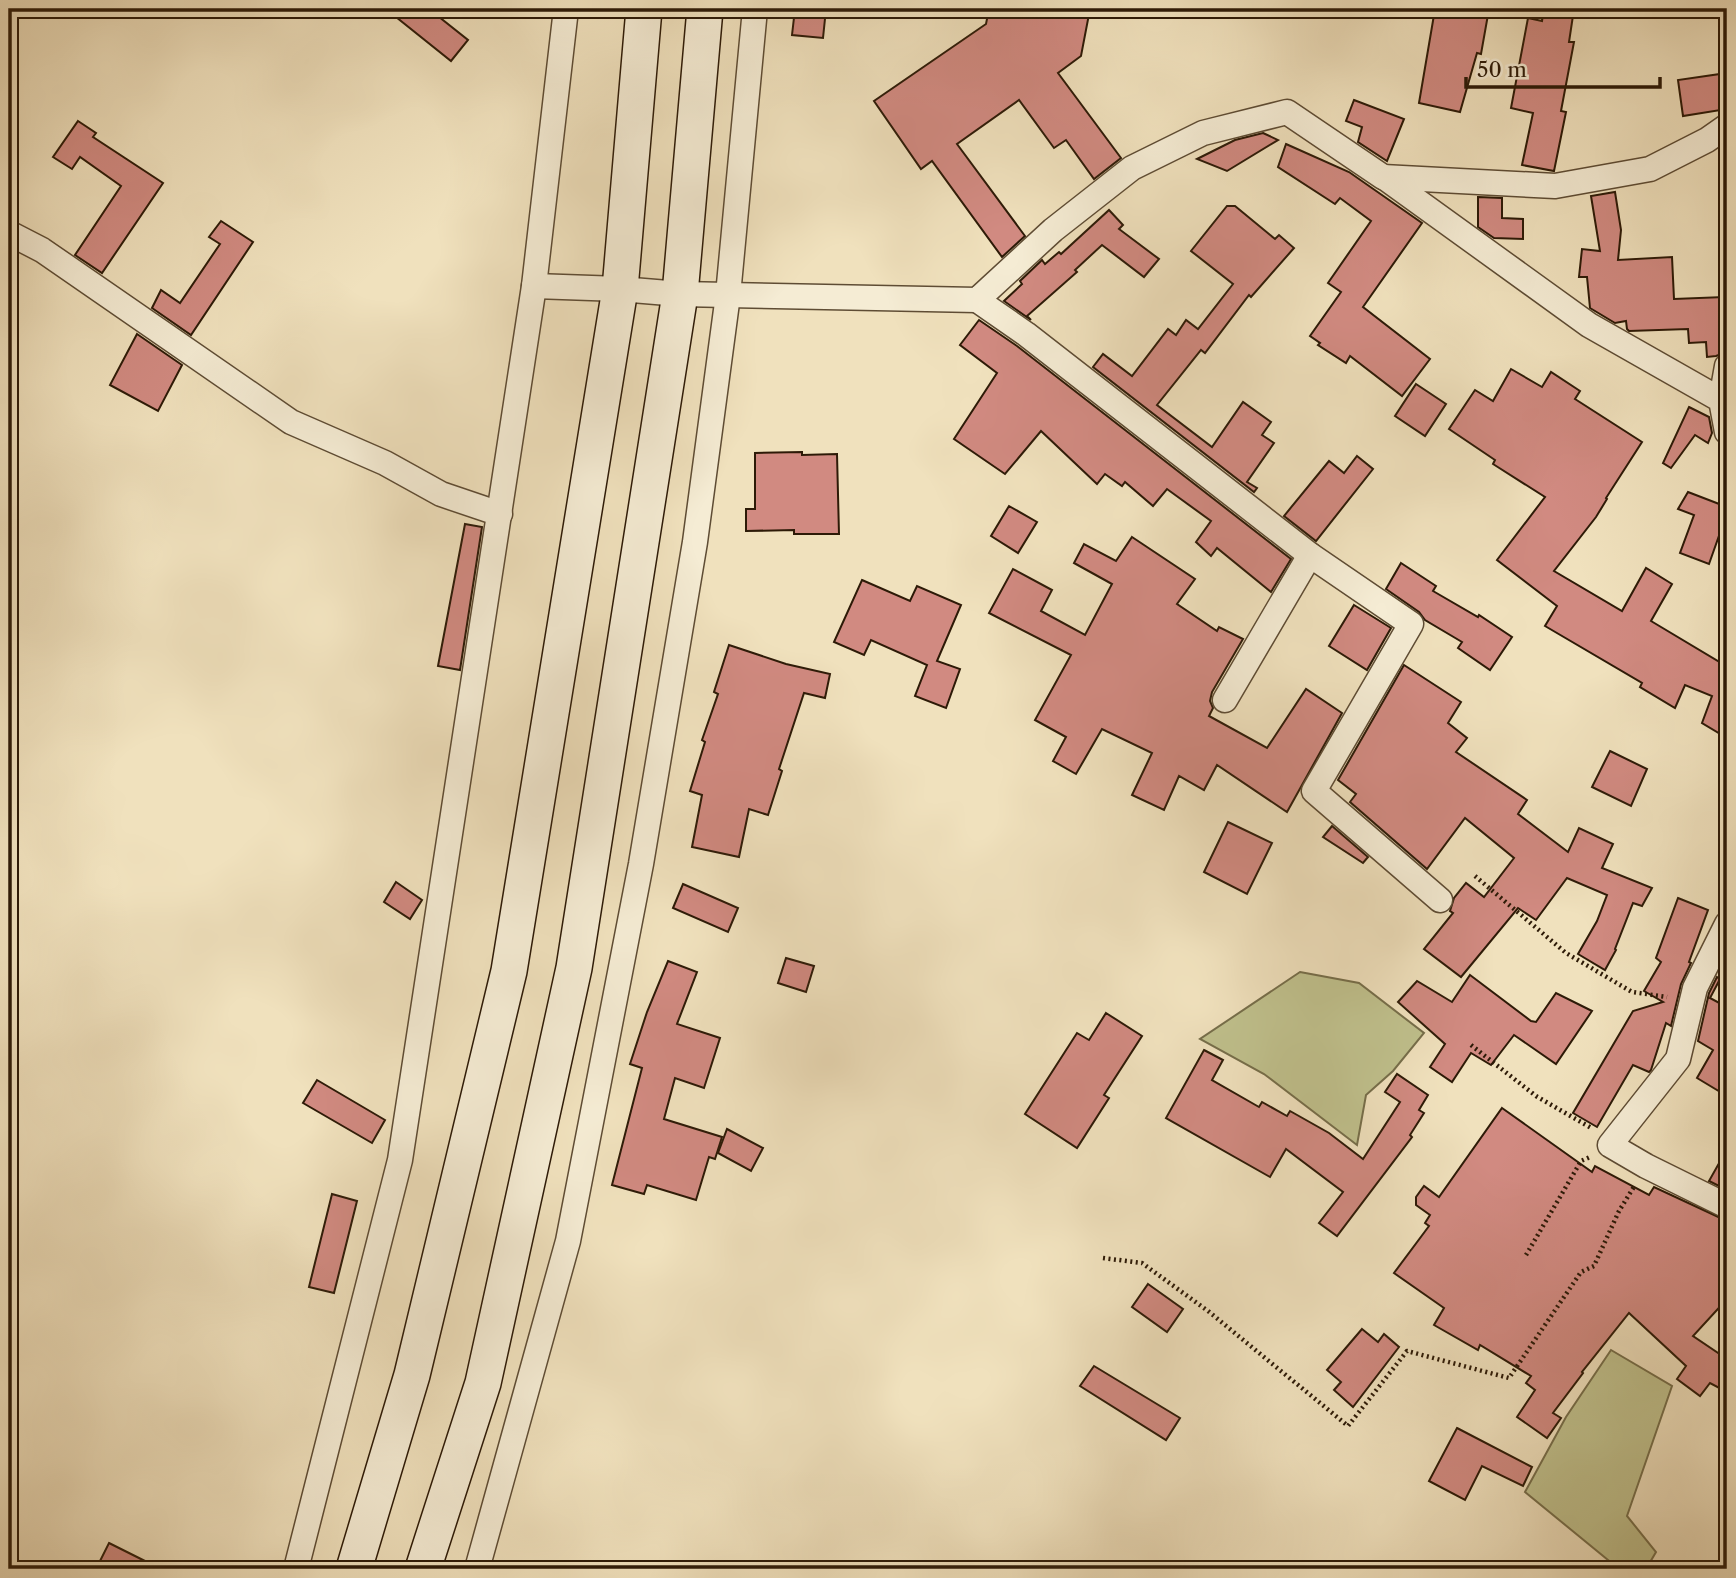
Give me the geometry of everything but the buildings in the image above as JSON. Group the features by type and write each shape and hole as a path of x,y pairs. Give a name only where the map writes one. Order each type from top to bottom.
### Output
{"main road":[{"path":"354,1569 412,1375 509,971 620,289 644,9"},
{"path":"423,1569 482,1383 574,968 680,295 705,9"}],"street":[{"path":"296,1569 400,1160 534,286 566,9"},
{"path":"477,1569 568,1241 646,837 695,542 728,295 755,9"},
{"path":"977,300 1053,230 1132,168 1203,133 1286,112 1383,177 1589,325 1721,400"},
{"path":"1383,177 1555,186 1650,169 1727,127"},
{"path":"9,233 42,250 291,422 385,463 441,494 500,514"},
{"path":"534,286 620,289 680,295 977,300 1026,334 1310,555 1412,624 1314,791 1440,900"},
{"path":"1727,366 1721,400 1727,432"},
{"path":"1225,700 1310,555"},
{"path":"1727,924 1695,988 1678,1059 1611,1145 1646,1166 1727,1206"}],"path":[{"path":"1475,876 1566,953 1632,992 1693,1000"},
{"path":"1471,1045 1536,1096 1594,1130 1611,1145 1581,1161 1526,1255"},
{"path":"1103,1258 1142,1263 1208,1311 1349,1426 1407,1351 1509,1378 1581,1272 1594,1266 1619,1211 1646,1166"}],"green space":[{"path":"1300,972 1359,983 1424,1033 1393,1071 1366,1095 1357,1145 1264,1074 1200,1039"},
{"path":"1611,1350 1672,1386 1627,1516 1656,1552 1646,1569 1619,1569 1525,1492 1566,1417"}]}
